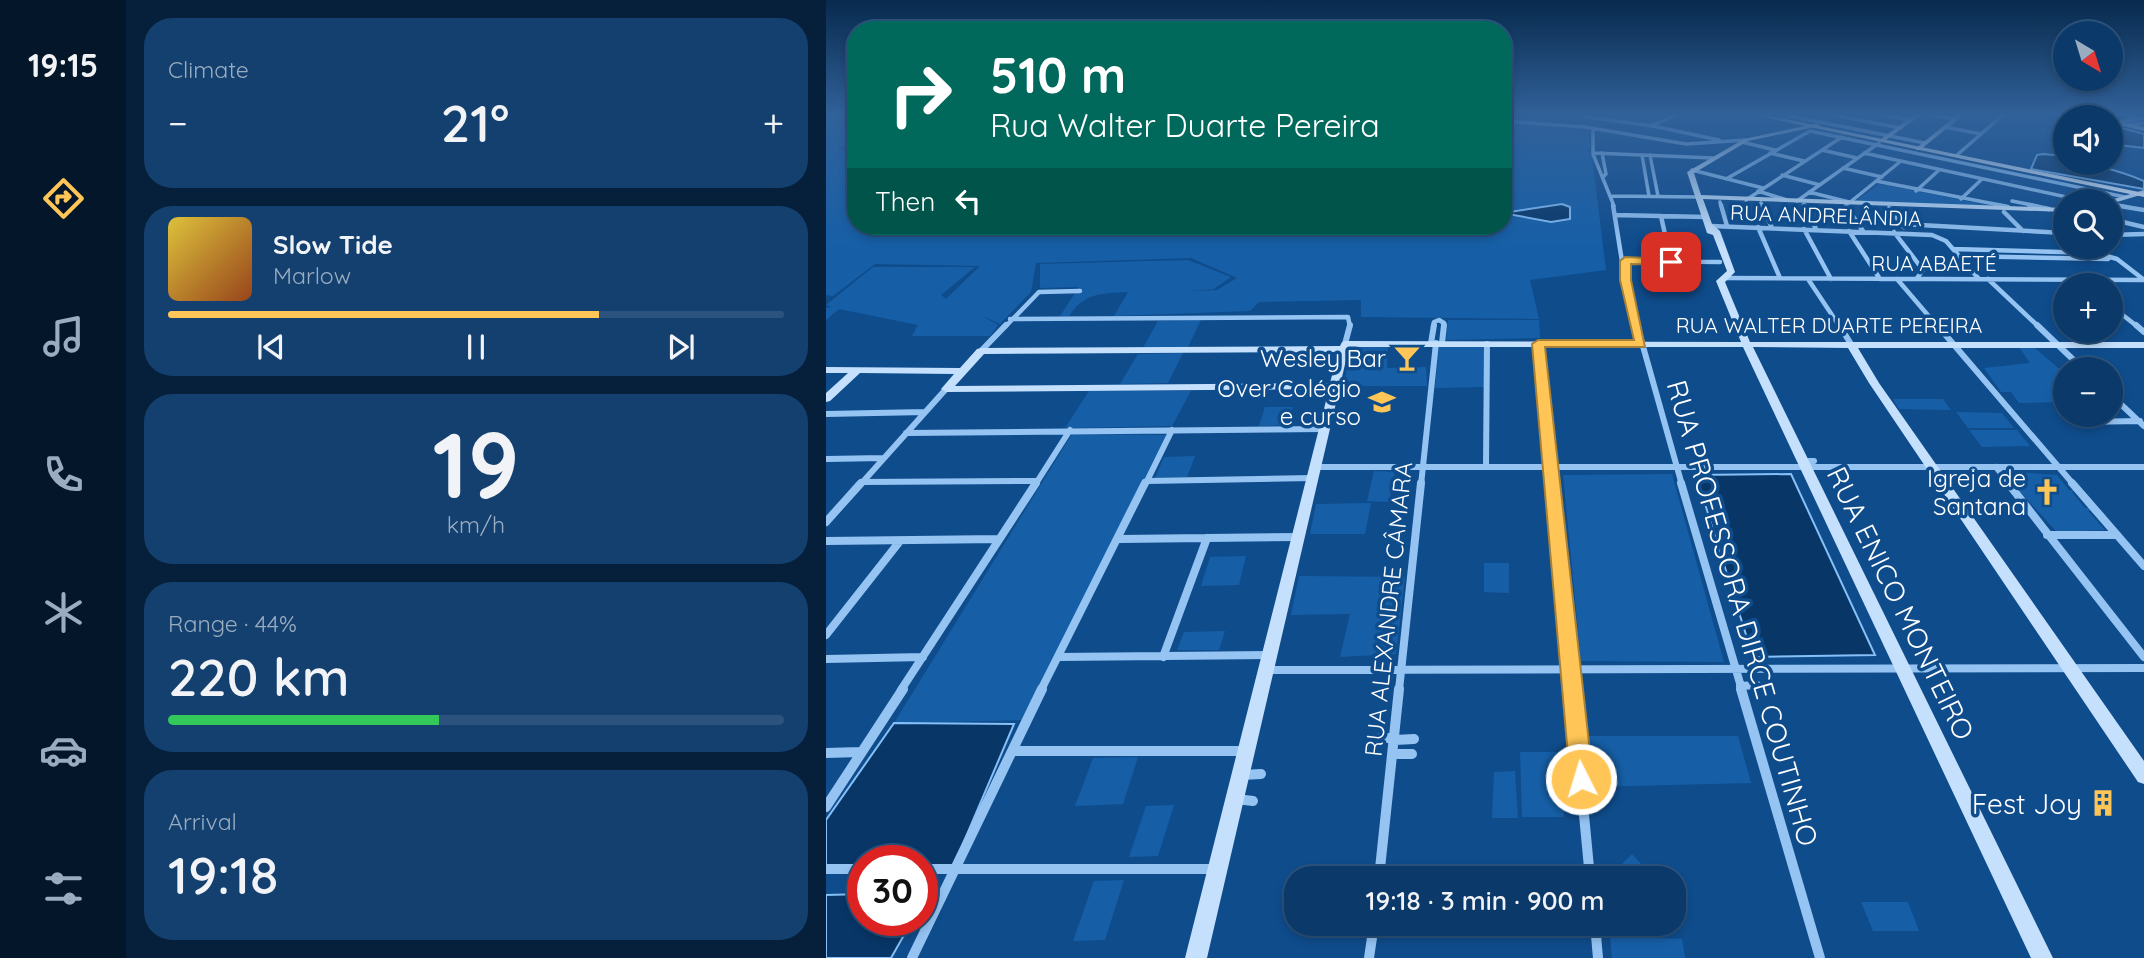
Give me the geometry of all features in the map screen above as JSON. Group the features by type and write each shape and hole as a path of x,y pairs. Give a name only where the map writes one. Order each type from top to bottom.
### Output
{"main road":[{"path":"1713,158 1691,171 1708,223 1716,231 1723,270"},
{"path":"1967,158 2128,195 2144,194"},
{"path":"1969,158 2144,194"},
{"path":"2123,204 2144,194"},
{"path":"2123,198 2128,195"},
{"path":"1699,199 2006,209"},
{"path":"1699,199 1720,202 1797,202"},
{"path":"1844,204 1889,208 2053,207"},
{"name":"RUA ENICO MONTEIRO","path":"1723,270 1720,281 1748,345 1807,463 2042,958"},
{"name":"RUA WALTER DUARTE PEREIRA","path":"981,351 1345,347 1436,343 2144,345"},
{"path":"1851,344 1895,419 1933,467 2144,776"},
{"path":"1196,958 1345,347"},
{"path":"946,389 981,351"},
{"path":"826,370 963,371"},
{"path":"826,399 856,371"},
{"path":"946,389 1335,386"}],"street":[{"name":"RUA PROFESSORA DIRCE COUTINHO","path":"1595,158 1599,173 1611,197 1625,261 1625,280 1641,344 1820,958"},
{"path":"1603,158 1606,174 1603,177"},
{"path":"1642,158 1649,196"},
{"path":"1651,158 1658,197"},
{"path":"1685,158 1691,171 1726,179 1797,202 1816,229"},
{"path":"1709,158 1713,158"},
{"path":"1726,179 1762,158"},
{"path":"1790,158 1804,161"},
{"path":"1746,200 1809,158"},
{"path":"1797,202 1857,158"},
{"path":"1886,158 2024,188 2047,194 2053,199"},
{"path":"1948,158 2128,195"},
{"path":"1844,204 1901,161"},
{"path":"1964,175 1975,165"},
{"path":"1843,168 1882,177"},
{"path":"1916,191 1939,170"},
{"path":"1782,175 1819,185"},
{"path":"1961,199 1982,179"},
{"path":"1876,181 2006,209 2024,232"},
{"path":"2047,194 2056,182"},
{"path":"2006,209 2024,188"},
{"path":"1809,192 1844,204 1863,231"},
{"path":"1611,197 1699,199"},
{"path":"1611,197 1699,199"},
{"path":"2012,201 2053,206"},
{"path":"1720,202 1727,226"},
{"path":"1761,203 1772,228"},
{"path":"2123,206 2144,210"},
{"path":"1889,208 1909,232"},
{"name":"RUA ANDRELÂNDIA","path":"1615,215 1661,216 1758,228 1909,232 1940,237 1953,249 2053,251"},
{"path":"1661,216 1671,262"},
{"path":"2123,222 2144,227"},
{"path":"1902,224 2053,233"},
{"path":"1758,228 1780,278"},
{"path":"1804,229 1831,278"},
{"path":"1849,230 1880,279"},
{"path":"1894,232 1923,272 1914,279"},
{"path":"2123,235 2144,234"},
{"path":"1953,249 1979,279"},
{"path":"1959,256 2053,258"},
{"path":"2116,259 2144,280"},
{"name":"RUA ABAETÉ","path":"1625,261 1671,262 1780,278 2053,280"},
{"path":"1808,278 1851,344"},
{"path":"1897,279 2144,566"},
{"path":"1988,279 2070,357"},
{"name":"RUA ABAETÉ","path":"2123,280 2144,280"},
{"path":"981,351 1033,297 1045,290 1080,291"},
{"path":"2123,314 2144,331"},
{"path":"1010,319 1351,318 1345,347"},
{"name":"RUA ALEXANDRE CÂMARA","path":"1380,866 1436,343"},
{"path":"1486,467 1488,344"},
{"path":"1538,344 1589,866"},
{"path":"826,522 830,513 862,482 946,389"},
{"path":"2123,406 2142,424"},
{"path":"826,414 925,412"},
{"path":"2123,423 2142,424"},
{"path":"906,433 1325,429"},
{"path":"826,807 1070,430"},
{"path":"912,958 1172,430"},
{"path":"826,458 883,458"},
{"path":"1147,481 1486,467 1678,468 1807,463 1933,467 2144,467"},
{"path":"1996,467 2144,657"},
{"path":"862,482 1037,481"},
{"path":"2048,536 2117,535"},
{"path":"1119,539 1300,537"},
{"path":"1163,657 1207,538"},
{"path":"826,541 999,539"},
{"path":"826,635 900,541"},
{"path":"826,659 923,657"},
{"path":"1058,657 1163,657 1403,669 2144,668"},
{"path":"1740,686 1757,685"},
{"path":"1380,738 1414,739"},
{"path":"1012,751 1247,751"},
{"path":"826,753 861,752"},
{"path":"1394,754 1412,754"},
{"path":"1241,775 1261,775"},
{"path":"1235,799 1253,801"},
{"path":"826,869 847,869"},
{"path":"938,869 1217,869"},
{"path":"1369,958 1372,936"},
{"path":"1596,936 1598,958"}],"shaded area":[{"path":"826,158 847,158 847,235 1512,235 1512,158 1592,158 1606,270 1530,280 1539,319 1361,317 1361,300 1259,302 1250,311 1114,316 1128,292 1094,296 1081,303 1069,316 1060,316 1079,287 1040,288 1040,264 1188,260 1231,277 1214,289 1190,291 1217,290 1237,278 1191,258 1036,263 1031,292 1000,324 980,315 998,325 990,336 912,336 918,325 839,309 826,320 826,308 832,307 826,305 873,267 975,267 941,295 946,299 980,266 875,264 833,296 826,295"},
{"path":"2036,158 2053,158 2053,173 2031,169"},
{"path":"2123,173 2144,181 2144,189 2065,175"},
{"path":"1879,184 2004,208 1854,202"},
{"path":"1562,204 1570,207 1570,219 1551,222 1512,215 1512,212"},
{"path":"1201,320 1188,347 1143,348 1158,321"},
{"path":"1448,320 1539,320 1540,338 1446,340"},
{"path":"1484,346 1484,387 1435,388 1439,347"},
{"path":"1351,347 1388,347 1387,368 1426,367 1427,386 1344,386"},
{"path":"2019,347 2035,348 2053,364 2053,402 2019,403 2011,392 2001,392 1984,368 2030,363"},
{"path":"1183,353 1168,383 1120,384 1138,354"},
{"path":"1089,391 1191,391 1172,426 1065,428"},
{"path":"1893,399 1943,399 1951,410 1899,409"},
{"path":"1265,407 1293,407 1289,425 1259,426"},
{"path":"1956,412 2002,413 2014,428 1968,428"},
{"path":"1969,430 2017,430 2030,446 1982,447"},
{"path":"1072,434 1166,435 1027,720 894,723"},
{"path":"1195,456 1187,477 1155,478 1164,457"},
{"path":"1374,471 1395,472 1389,502 1367,501"},
{"path":"2001,471 2057,475 2069,490 2075,490 2072,492 2085,508 2099,508 2088,511 2105,530 2084,531 2083,534 2079,531 2056,531"},
{"path":"1672,474 1724,662 1581,661 1563,475"},
{"path":"1791,474 1875,655 1753,657 1696,475"},
{"path":"1371,503 1365,534 1310,534 1316,504"},
{"path":"1246,556 1239,585 1201,586 1210,557"},
{"path":"1484,563 1509,563 1509,593 1484,592"},
{"path":"1299,576 1405,577 1396,654 1340,657 1350,614 1291,615"},
{"path":"1225,631 1219,650 1177,650 1184,632"},
{"path":"894,723 1014,724 954,865 938,866 938,845 847,845 847,866 826,867 826,820"},
{"path":"1588,736 1738,736 1751,783 1590,787"},
{"path":"1520,752 1561,752 1564,817 1522,817"},
{"path":"1138,757 1123,804 1075,806 1093,758"},
{"path":"1515,771 1518,818 1492,818 1494,772"},
{"path":"1174,805 1158,856 1129,857 1146,806"},
{"path":"1632,854 1643,866 1620,866"},
{"path":"1124,880 1105,940 1073,941 1094,881"},
{"path":"847,894 847,936 903,936 891,958 826,958 826,895"},
{"path":"1861,902 1908,902 1919,931 1873,931"},
{"path":"1610,936 1682,939 1685,958 1612,958"}],"place":[{"name":"Wesley Bar","path":"1407,358"},
{"name":"Over Colégio e curso","path":"1382,402"},
{"name":"Igreja de Santana","path":"2047,492"},
{"name":"Fest Joy","path":"2103,803"}],"route":[{"path":"1581,779 1538,344 1641,344 1625,280 1625,261 1671,262"}]}
